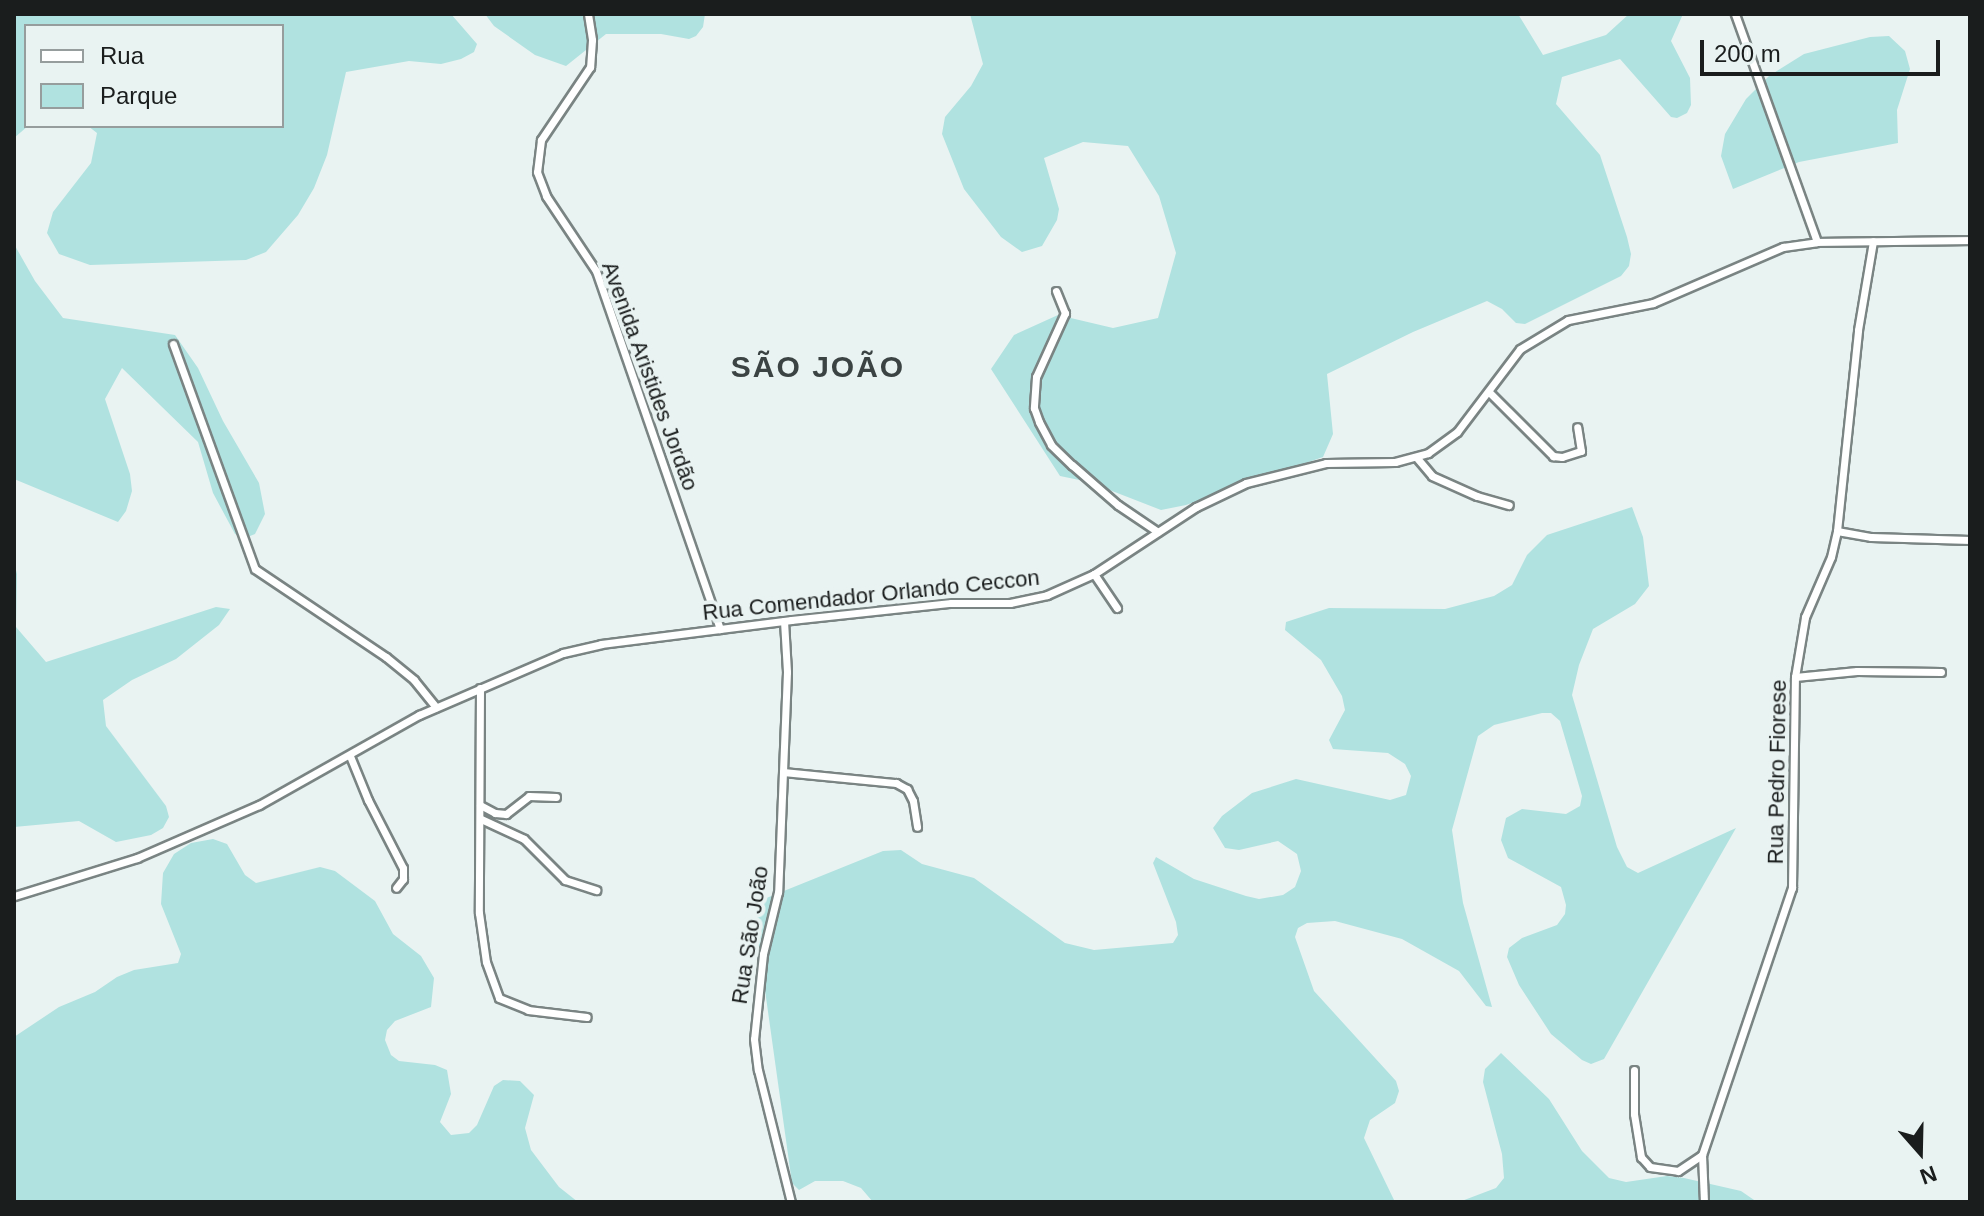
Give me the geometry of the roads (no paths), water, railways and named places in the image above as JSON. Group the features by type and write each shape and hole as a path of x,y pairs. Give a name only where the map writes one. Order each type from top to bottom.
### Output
{"street":[{"name":"Avenida Aristides Jordão","path":"588,14 592,40 590,67 541,140 537,172 546,196 596,271 720,629"},
{"path":"1735,14 1817,242"},
{"name":"Rua Comendador Orlando Ceccon","path":"14,896 137,858 259,805 436,707 563,653 784,621 951,603 1024,601 1063,589 1094,574 1223,492 1292,469 1326,463 1395,462 1417,458 1441,446 1457,432 1520,349 1568,320 1653,303 1783,247 1817,242 1970,240"},
{"name":"Rua Pedro Fiorese","path":"1704,1202 1702,1155 1792,888 1795,677 1805,617 1831,557 1837,531 1858,330 1873,241"},
{"path":"1056,291 1065,313 1036,377 1034,408 1039,422 1051,445 1072,465 1118,505 1158,532"},
{"path":"173,344 255,569 386,657 414,680 436,707"},
{"path":"1489,392 1553,456 1562,457 1581,451 1577,427"},
{"path":"1417,458 1432,476 1477,496 1509,505"},
{"path":"1837,531 1871,537 1970,540"},
{"path":"1094,574 1117,608"},
{"name":"Rua São João","path":"784,621 787,672 778,892 763,954 754,1039 758,1070 791,1202"},
{"path":"1795,677 1857,671 1941,672"},
{"path":"480,688 482,946 499,998 528,1010 587,1017"},
{"path":"350,756 368,800 403,868 403,879 396,888"},
{"path":"783,772 896,783 907,789 913,801 917,827"},
{"path":"480,805 501,815 510,812 529,796 556,797"},
{"path":"481,819 524,839 565,880 596,890"},
{"path":"1634,1070 1634,1114 1641,1157 1650,1167 1678,1171 1702,1155"}],"district":[{"name":"SÃO JOÃO","path":"818,367"}]}
